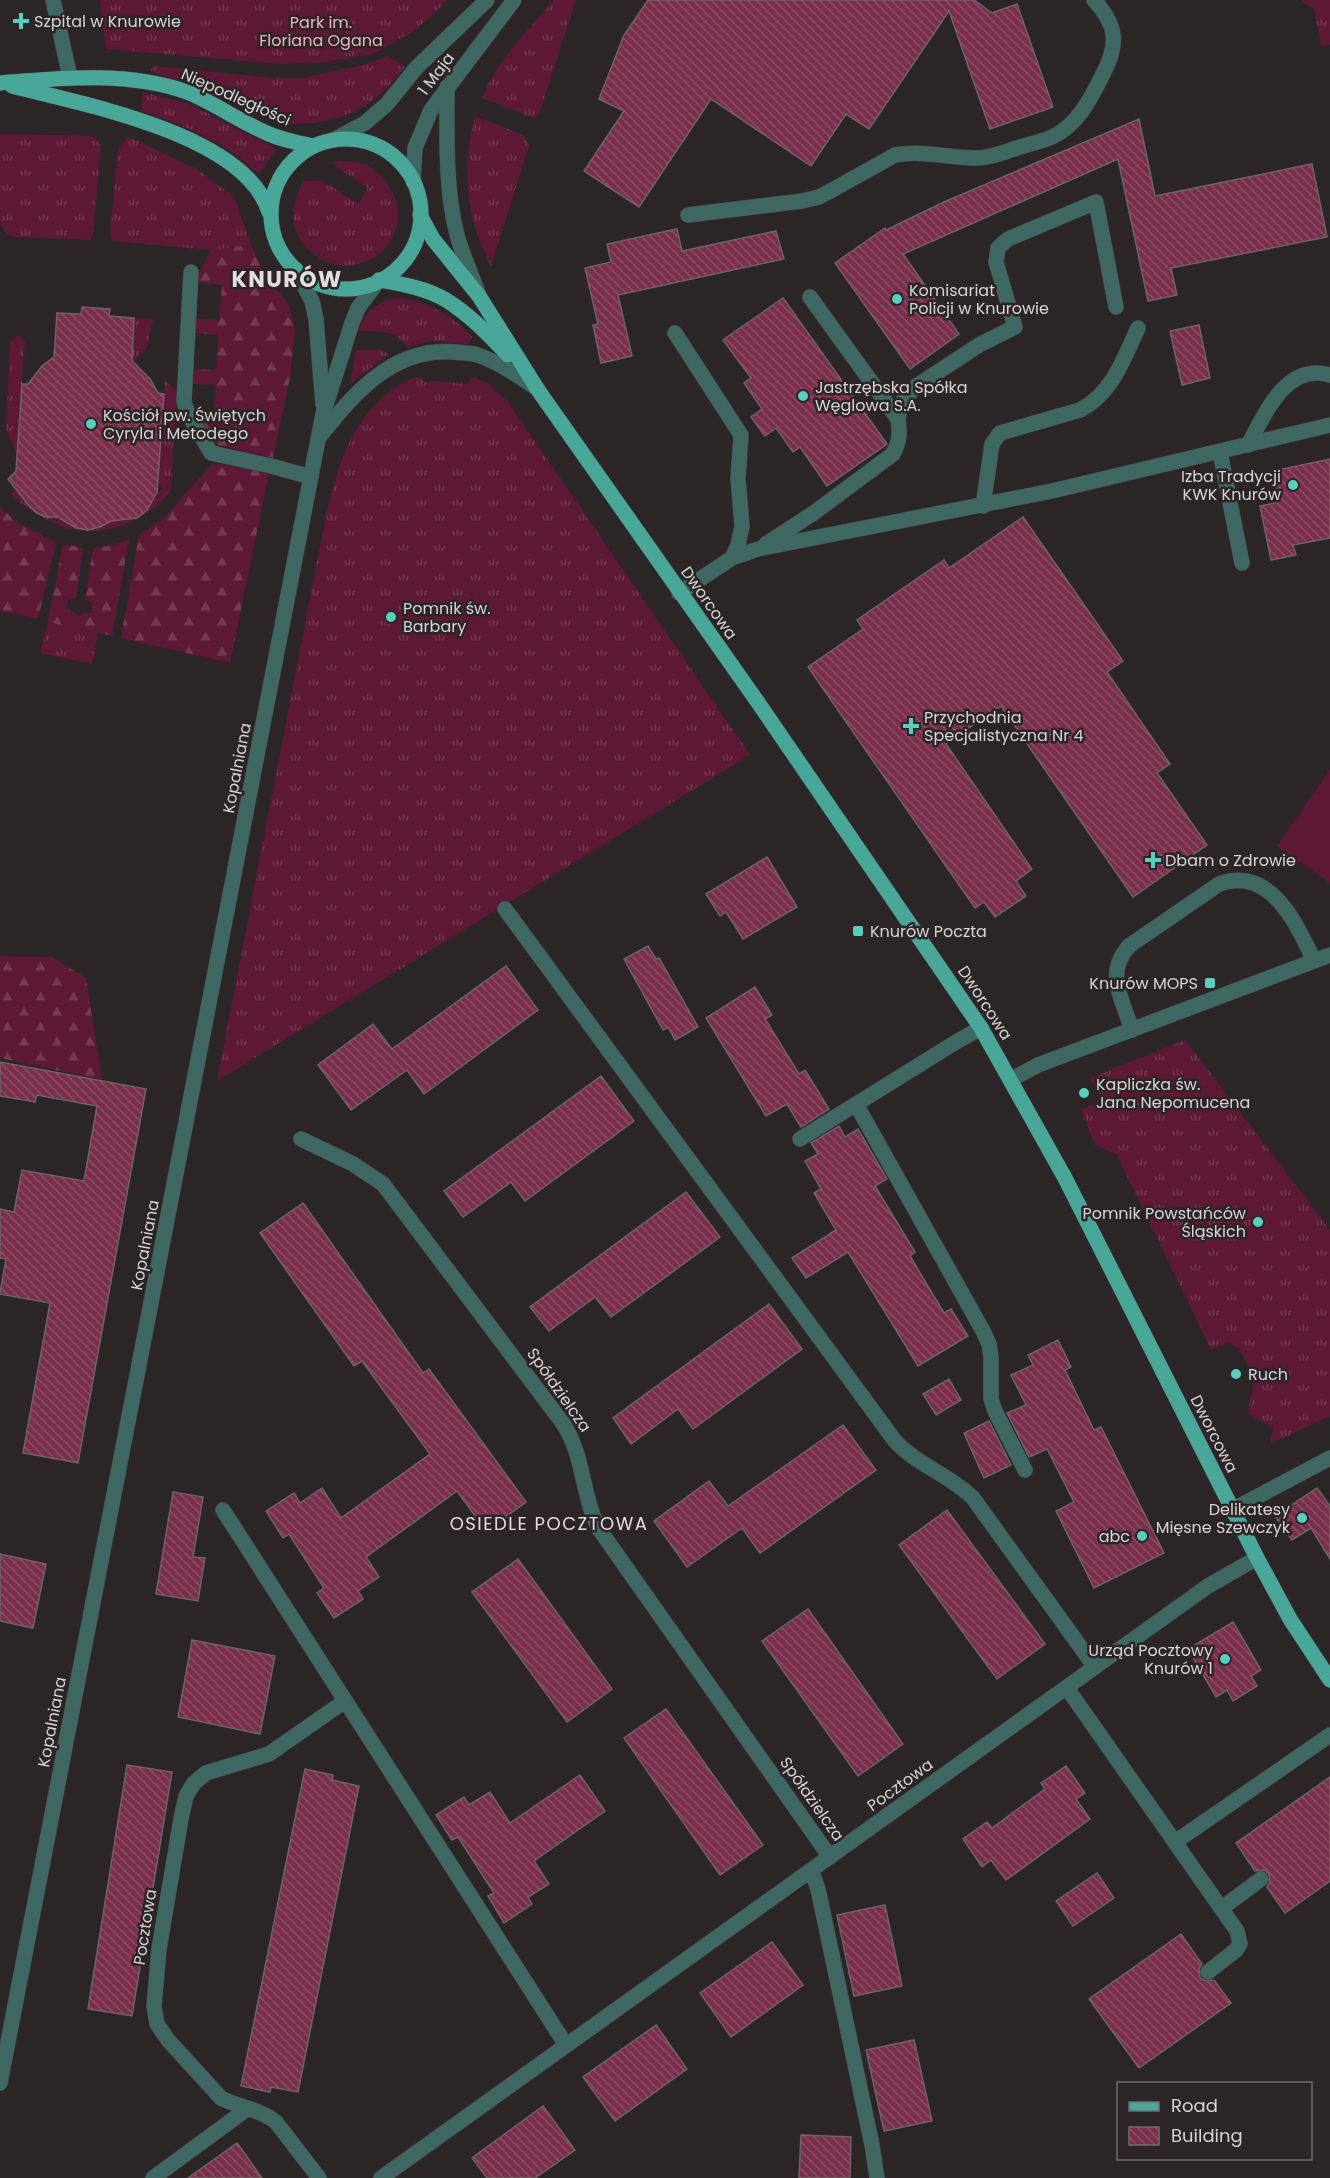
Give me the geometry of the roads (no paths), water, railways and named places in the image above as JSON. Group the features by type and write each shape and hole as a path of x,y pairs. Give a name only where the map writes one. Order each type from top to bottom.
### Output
{"main road":[{"name":"Niepodległości","path":"0,83 70,77 162,85 197,97 267,133 313,146"},
{"name":"Niepodległości","path":"0,83 132,117 173,132 220,157 248,177 264,196 270,215"},
{"path":"333,140 357,140 379,147 392,155 405,168 420,199 419,229 408,255 398,267 379,280 350,289 335,288 308,278 296,268 286,258 278,244 270,215 272,200 283,173 300,154 313,146 333,140"},
{"name":"Dworcowa","path":"420,215 433,239 479,296 538,390 757,701 981,1028 1012,1079 1069,1186 1257,1558 1290,1619 1330,1680"},
{"name":"Dworcowa","path":"379,280 407,285 445,299 487,332 538,390"}],"street":[{"path":"53,0 70,77"},
{"name":"1 Maja","path":"333,140 365,123 387,104 417,67 487,0"},
{"name":"1 Maja","path":"413,182 415,148 431,110 514,0"},
{"path":"688,215 819,197 895,155 909,152 979,158 1053,136 1068,126 1090,100 1114,46 1110,20 1094,0"},
{"path":"447,87 447,141 456,232 479,296"},
{"path":"758,549 815,512 893,454 900,434 898,419 902,402 915,387 979,345 1015,327 996,262 998,248 1008,239 1096,202 1116,307"},
{"name":"Kopalniana","path":"296,268 312,301 316,319 323,414"},
{"path":"190,272 184,401 187,412 211,453 311,477"},
{"name":"Kopalniana","path":"0,2083 7,2009 323,414 358,308 379,280"},
{"path":"810,297 898,419"},
{"path":"983,506 992,444 995,438 1000,433 1080,410 1090,405 1115,377 1138,328"},
{"path":"675,333 741,435 738,478 742,526 741,537 732,558"},
{"path":"319,437 344,406 367,383 403,359 437,351 475,354 502,365 538,390"},
{"path":"1248,445 1270,405 1285,386 1308,374 1322,372 1330,375"},
{"path":"679,592 732,558 758,549 983,506 1330,425"},
{"path":"1220,452 1242,563"},
{"path":"1132,1030 1115,978 1122,953 1219,884 1230,880 1252,882 1262,886 1274,896 1301,933 1314,961"},
{"path":"505,909 896,1442 908,1453 973,1498 1095,1667"},
{"path":"1012,1079 1038,1065 1330,955"},
{"path":"800,1139 981,1028"},
{"path":"856,1104 983,1330 991,1357 990,1386 993,1405 1025,1470"},
{"name":"Spółdzielcza","path":"301,1139 353,1164 383,1184 562,1422 574,1442 590,1507 599,1529 830,1857"},
{"path":"1232,1510 1330,1458"},
{"path":"223,1510 566,2045"},
{"name":"Pocztowa","path":"381,2178 1208,1586 1257,1558"},
{"path":"1067,1688 1237,1931 1240,1944 1236,1950 1208,1972"},
{"name":"Pocztowa","path":"319,2178 276,2121 269,2116 231,2103 212,2090 168,2040 158,2024 155,2016 154,1993 184,1805 189,1789 206,1773 269,1754 345,1701"},
{"path":"1175,1842 1330,1735"},
{"path":"811,1870 818,1889 874,2152 876,2178"},
{"path":"1222,1908 1261,1879"},
{"path":"153,2178 247,2109"}],"place":[{"name":"Szpital w Knurowie","path":"21,21"},
{"name":"Komisariat Policji w Knurowie","path":"897,299"},
{"name":"Jastrzębska Spółka Węglowa S.A.","path":"803,396"},
{"name":"Kościół pw. Świętych Cyryla i Metodego","path":"91,424"},
{"name":"Izba Tradycji KWK Knurów","path":"1293,485"},
{"name":"Pomnik św. Barbary","path":"391,617"},
{"name":"Przychodnia Specjalistyczna Nr 4","path":"911,726"},
{"name":"Dbam o Zdrowie","path":"1153,860"},
{"name":"Knurów Poczta","path":"858,931"},
{"name":"Knurów MOPS","path":"1210,983"},
{"name":"Kapliczka św. Jana Nepomucena","path":"1084,1093"},
{"name":"Pomnik Powstańców Śląskich","path":"1258,1222"},
{"name":"Ruch","path":"1236,1374"},
{"name":"Delikatesy Mięsne Szewczyk","path":"1302,1518"},
{"name":"abc","path":"1142,1536"},
{"name":"Urząd Pocztowy Knurów 1","path":"1225,1659"}],"district":[{"name":"KNURÓW","path":"287,279"},
{"name":"OSIEDLE POCZTOWA","path":"549,1523"}],"park label":[{"name":"Park im. Floriana Ogana","path":"321,31"}]}
